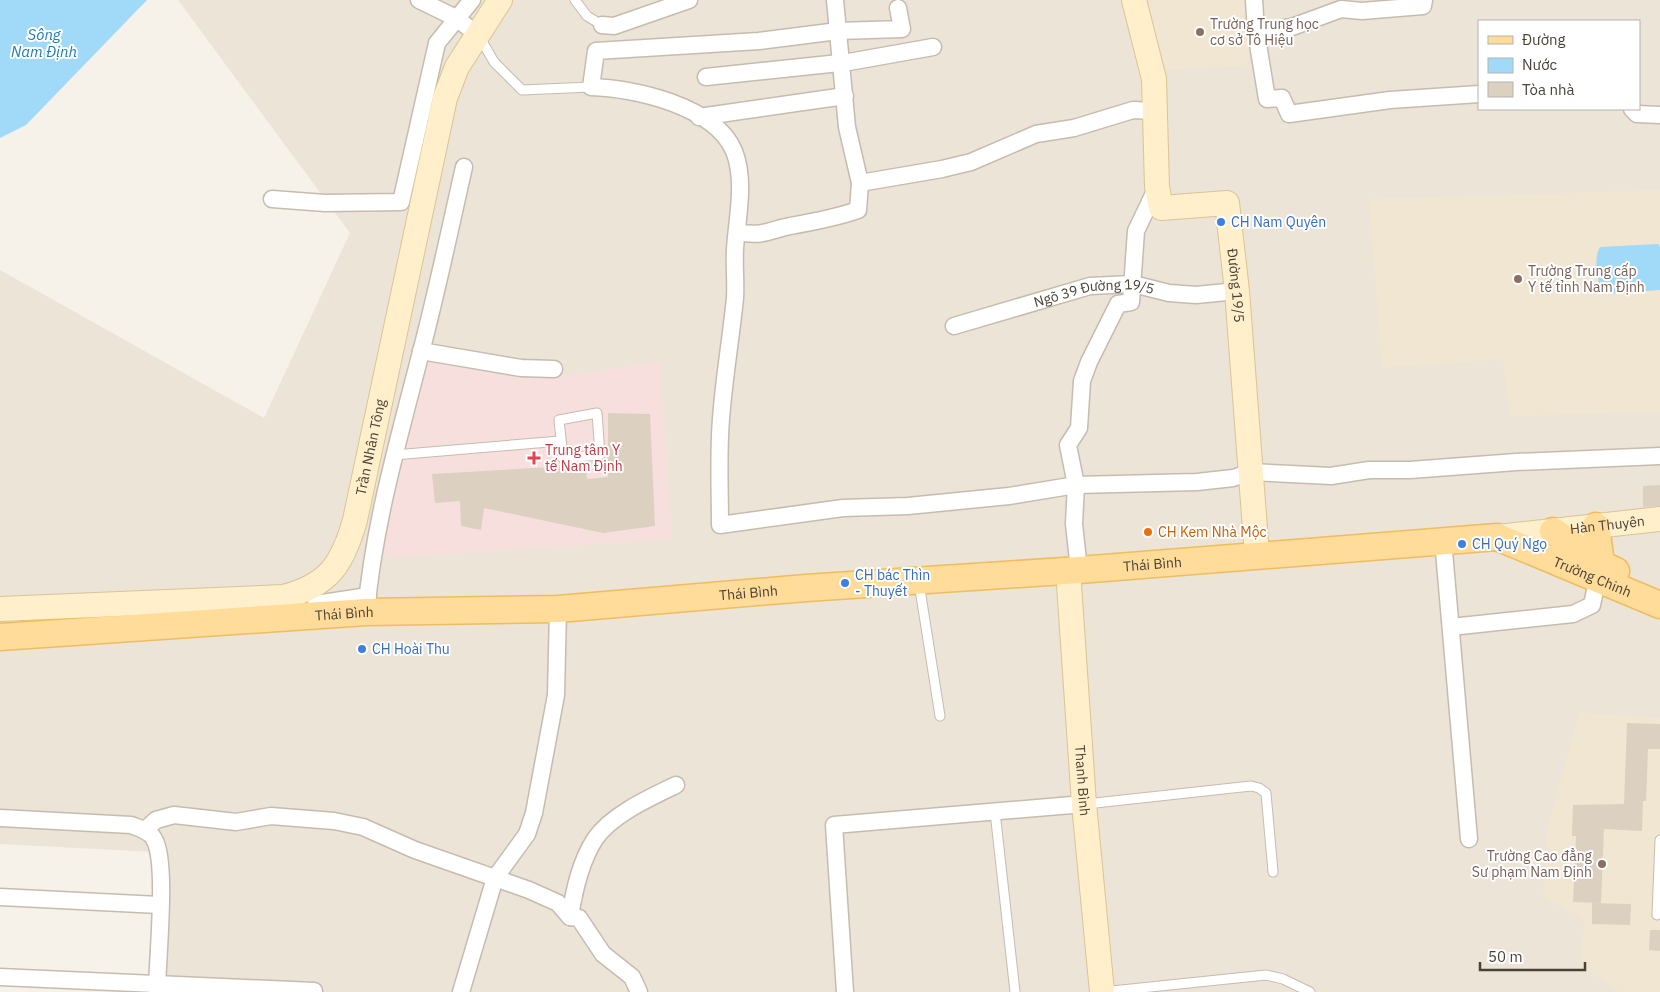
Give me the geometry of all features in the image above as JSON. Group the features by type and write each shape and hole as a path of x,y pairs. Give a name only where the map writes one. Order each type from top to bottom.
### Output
{"main road":[{"name":"Trường Chinh","path":"1596,526 1599,571"},
{"name":"Trường Chinh","path":"1554,531 1599,571 1660,606"},
{"name":"Thái Bình","path":"0,637 367,604 558,610 919,580 1074,570 1497,537"},
{"name":"Trường Chinh","path":"1497,537 1660,590"}],"street":[{"path":"419,0 456,18 478,35"},
{"path":"272,199 325,203 401,202 434,53 443,34 472,0"},
{"name":"Trần Nhân Tông","path":"0,609 284,597 302,592 316,585 330,574 343,556 348,542 445,98 457,67 500,0"},
{"path":"602,25 614,26 689,0"},
{"path":"737,232 767,234 858,210 860,184 847,127 835,0"},
{"name":"Đường 19/5","path":"1134,0 1154,79 1157,187 1161,208 1227,202 1237,292 1257,555"},
{"path":"1254,0 1256,32 1267,98 1282,98 1289,114 1390,100 1478,94"},
{"path":"1256,32 1292,27 1341,9 1362,11 1423,6 1424,0"},
{"path":"898,8 902,29 838,31 759,40 596,51 591,87 613,88 650,96 685,108 717,128 734,150 738,169 739,192 735,296 721,418 720,525 843,508 908,506 1009,496 1076,485 1197,482 1233,478 1252,472 1331,476 1369,470 1660,456"},
{"path":"706,78 842,63 933,47"},
{"path":"700,117 845,96"},
{"path":"860,184 971,162 1036,134 1074,128 1134,110 1155,111"},
{"path":"1633,110 1637,114 1660,115"},
{"path":"256,598 264,605 279,610 367,604 376,539 394,455 421,351 464,167"},
{"path":"1074,570 1076,485 1068,446 1079,428 1082,382 1096,347 1118,303 1131,303 1136,231 1157,187"},
{"name":"Ngõ 39 Đường 19/5","path":"954,326 1090,286 1133,284 1169,293 1237,292"},
{"path":"421,351 520,368 554,369"},
{"name":"Hàn Thuyên","path":"1497,537 1660,519"},
{"path":"1443,540 1470,839"},
{"name":"Thanh Bình","path":"1074,570 1084,804 1102,992"},
{"path":"1451,627 1573,614 1592,605 1599,571"},
{"path":"461,992 495,878 527,834 534,813 556,696 558,610"},
{"path":"570,917 574,892 585,860 596,838 614,822 646,799 676,785"},
{"path":"844,992 834,825 1084,804"},
{"path":"145,830 156,820 174,815 236,822 271,816 334,822 363,827 415,850 495,878 558,903 570,917 579,918 603,954 632,977 639,992"},
{"path":"0,818 132,825 145,830 154,838 161,859 157,988"},
{"path":"0,897 159,905"},
{"path":"0,977 157,988 314,991"}],"lane":[{"path":"575,0 587,16 602,25"},
{"path":"478,35 494,62 522,90 591,87"},
{"path":"597,413 600,455 563,458 560,441 559,420 597,413"},
{"path":"394,455 560,441"},
{"path":"919,580 940,716"},
{"path":"1084,804 1251,786 1259,788 1266,793 1273,872"},
{"path":"995,812 1015,992"},
{"path":"1657,915 1660,840"},
{"path":"1102,992 1266,976 1283,980 1310,992"}],"shaded area":[{"path":"178,0 1660,0 1660,992 205,992 151,970 155,852 0,844 0,270 264,418 350,233"},
{"name":"Trường Trung học cơ sở Tô Hiệu","path":"1147,0 1245,0 1249,65 1162,71"},
{"name":"Trường Trung cấp Y tế tỉnh Nam Định","path":"1660,190 1660,412 1510,416 1503,359 1382,368 1369,199"},
{"name":"Trung tâm Y tế Nam Định","path":"424,357 519,377 568,376 660,361 672,539 385,558 382,538"},
{"name":"Trường Cao đẳng Sư phạm Nam Định","path":"1579,712 1660,718 1660,992 1621,992 1581,967 1584,920 1543,897 1547,831"}],"water":[{"name":"Sông Nam Định","path":"0,0 147,0 26,125 0,138"},
{"path":"1658,244 1660,247 1660,290 1604,294 1599,284 1597,271 1597,258 1600,247"}],"building":[{"path":"608,413 650,414 655,526 603,533 484,508 481,530 461,526 460,501 435,503 432,474 586,465 587,479 608,477"},
{"path":"1660,485 1660,506 1643,507 1643,486"},
{"path":"1627,723 1660,724 1660,749 1648,749 1646,801 1643,801 1642,831 1604,829 1601,903 1573,902 1576,836 1572,836 1573,805 1624,804"},
{"path":"1592,903 1631,904 1630,925 1592,924"},
{"path":"1650,930 1660,930 1660,951 1649,950"}],"place":[{"name":"Trường Trung học cơ sở Tô Hiệu","path":"1200,32"},
{"name":"CH Nam Quyên","path":"1221,222"},
{"name":"Trường Trung cấp Y tế tỉnh Nam Định","path":"1518,279"},
{"name":"Trung tâm Y tế Nam Định","path":"534,458"},
{"name":"CH Kem Nhà Mộc","path":"1148,532"},
{"name":"CH Quý Ngọ","path":"1462,544"},
{"name":"CH bác Thìn - Thuyết","path":"845,583"},
{"name":"CH Hoài Thu","path":"362,649"},
{"name":"Trường Cao đẳng Sư phạm Nam Định","path":"1602,864"}]}
